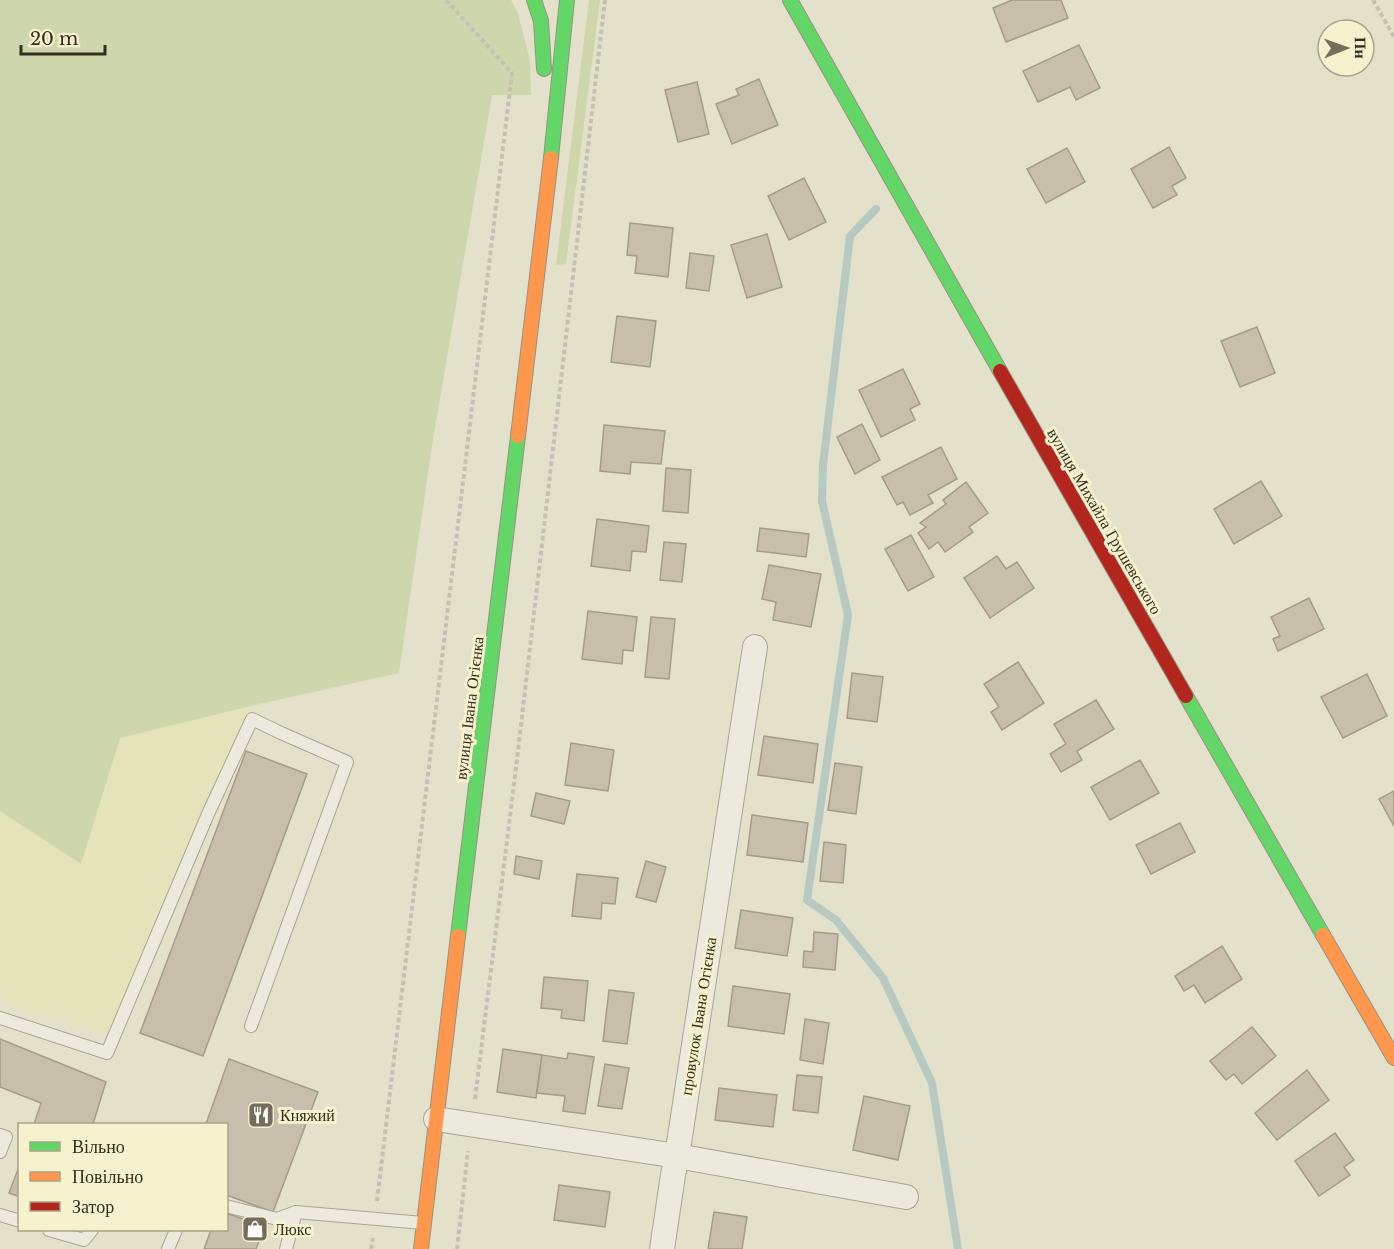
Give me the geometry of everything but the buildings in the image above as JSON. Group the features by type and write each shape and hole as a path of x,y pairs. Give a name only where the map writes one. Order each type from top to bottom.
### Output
{"street":[{"path":"534,0 541,21 550,170"},
{"path":"550,170 567,0"},
{"name":"вулиця Михайла Грушевського","path":"790,0 934,257 1394,1058"},
{"name":"вулиця Івана Огієнка","path":"421,1249 550,170"},
{"name":"провулок Івана Огієнка","path":"662,1249 755,647"},
{"path":"436,1119 677,1155 906,1197"}],"lane":[{"path":"0,1018 107,1053 208,814 252,719 347,762 251,1026"},
{"path":"0,1134 6,1137 0,1152"},
{"path":"228,1207 277,1219 296,1212 424,1224"},
{"path":"286,1249 296,1212"},
{"path":"0,1215 18,1220"},
{"path":"52,1231 84,1240 91,1231"},
{"path":"168,1249 176,1231"}],"path":[{"path":"371,1249 512,73 446,0"},
{"path":"457,1249 517,760 605,0"},
{"path":"1373,0 1394,38"}],"green space":[{"path":"0,0 511,0 518,14 530,60 531,95 492,95 433,439 399,673 120,738 81,864 0,811"},
{"path":"589,0 600,0 566,264 556,265"},
{"path":"255,705 204,819 113,1037 0,1000 0,811 81,863 120,738"}],"waterway":[{"path":"876,209 850,236 823,465 822,501 848,615 807,900 836,920 883,978 932,1083 958,1249"}],"traffic: fast":[{"path":"534,0 541,21 544,69"},
{"path":"551,158 567,0"},
{"path":"790,0 1000,371"},
{"path":"458,936 518,436"},
{"path":"1186,696 1323,935"}],"traffic: slow":[{"path":"518,436 551,158"},
{"path":"1323,935 1394,1058"},
{"path":"421,1249 458,936"}],"traffic: jam":[{"path":"1000,371 1186,696"}],"place":[{"name":"Княжий","path":"261,1115"},
{"name":"Люкс","path":"255,1229"}]}
